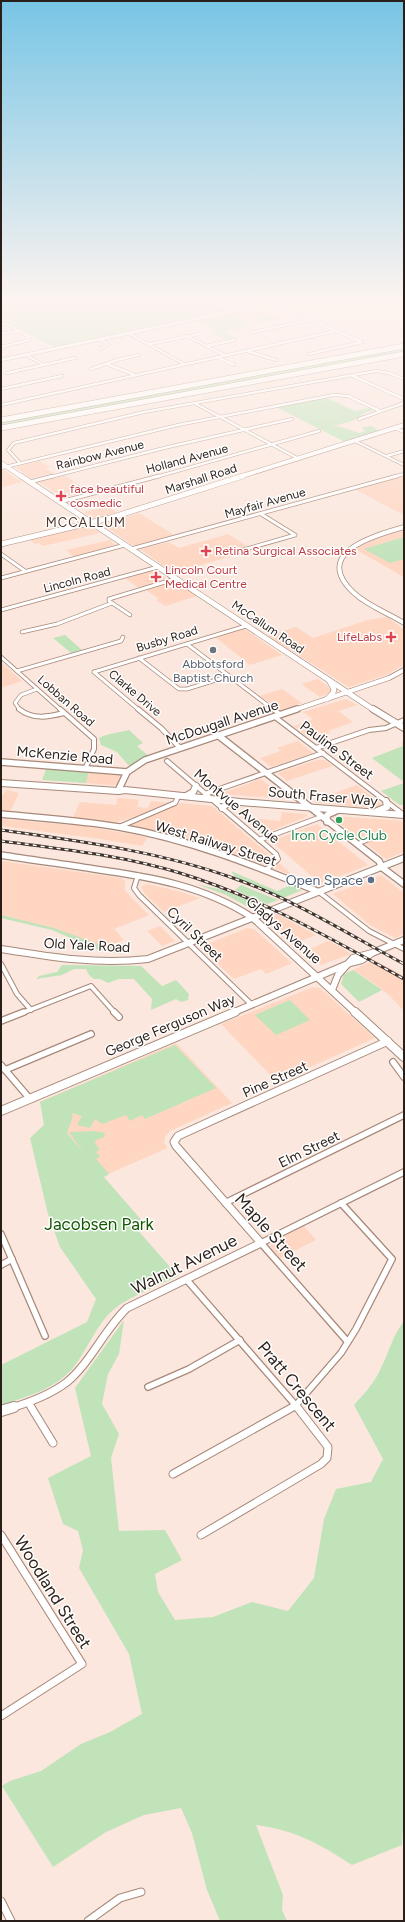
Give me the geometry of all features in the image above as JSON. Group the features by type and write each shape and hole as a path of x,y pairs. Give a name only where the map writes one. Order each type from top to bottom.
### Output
{"highway":[{"path":"1,417 178,388"},
{"path":"1,420 178,388"},
{"path":"1,428 221,388"},
{"path":"1,433 111,408"}],"main road":[{"name":"Marshall Road","path":"1,544 106,520 404,425"},
{"name":"McCallum Road","path":"1,463 330,682 404,728"},
{"path":"82,516 106,520 101,529"},
{"path":"327,700 333,693 334,689 330,682"},
{"name":"South Fraser Way","path":"1,783 118,791 125,790 240,802 404,815"},
{"path":"186,796 193,792 196,786"},
{"name":"South Fraser Way","path":"118,791 124,794 177,799 210,798 228,803 240,802"},
{"path":"372,813 387,807 386,801"},
{"path":"222,808 228,803"},
{"name":"Old Yale Road","path":"1,949 61,960 128,961 148,959 404,858"},
{"name":"Gladys Avenue","path":"253,918 404,1057"},
{"name":"George Ferguson Way","path":"1,1111 317,976 350,963 366,959 372,954 404,940"},
{"path":"332,990 338,975 350,963"}],"street":[{"path":"1,389 6,388"},
{"path":"1,405 78,388"},
{"path":"20,463 8,450 14,443 144,412 287,388"},
{"path":"379,388 404,399"},
{"path":"1,468 178,425 275,405 340,395 380,411"},
{"path":"359,419 404,403"},
{"path":"196,404 299,459"},
{"name":"Rainbow Avenue","path":"30,482 168,447 292,419"},
{"path":"395,428 404,432"},
{"name":"Holland Avenue","path":"60,502 319,431"},
{"path":"355,441 404,465"},
{"path":"387,456 404,451"},
{"name":"Mayfair Avenue","path":"131,550 404,474"},
{"path":"236,552 296,535 261,514"},
{"path":"404,527 371,536 357,543 345,553 339,567 342,580 353,592 404,623"},
{"path":"1,578 125,545"},
{"path":"1,554 25,571"},
{"name":"Lincoln Road","path":"1,610 158,567"},
{"path":"130,615 112,603 109,600 111,597 175,579"},
{"path":"22,632 32,631 71,620 87,611 112,603"},
{"name":"Busby Road","path":"94,672 246,626"},
{"path":"16,671 116,642 122,638"},
{"name":"Pauline Street","path":"187,644 229,676 316,748 404,815"},
{"name":"Lobban Road","path":"1,658 94,739 94,749 85,769"},
{"path":"139,658 179,689 187,689 229,676"},
{"name":"Clarke Drive","path":"94,672 161,728 180,748"},
{"name":"McDougall Avenue","path":"127,772 145,760 327,700 403,672"},
{"path":"37,689 24,693 17,698 15,703 24,713 32,717 41,718 64,713"},
{"path":"316,748 369,730 386,728 404,720"},
{"path":"218,736 379,861 382,867"},
{"path":"210,798 266,773 323,753"},
{"name":"Montvue Avenue","path":"167,761 276,854 278,859 266,870"},
{"name":"McKenzie Road","path":"1,762 127,772"},
{"path":"118,791 127,772"},
{"path":"119,827 175,803 177,799"},
{"path":"338,810 327,815 327,822 334,831 404,884"},
{"name":"West Railway Street","path":"1,814 119,827 215,852 266,870 319,892 365,928 404,949"},
{"path":"259,840 321,817"},
{"path":"357,844 383,834"},
{"name":"Gladys Avenue","path":"1,855 138,875 203,891 234,904 253,918"},
{"name":"Cyril Street","path":"138,875 134,888 139,895 252,1005"},
{"path":"1,964 17,994 30,1010"},
{"path":"1,1021 91,986 119,1017"},
{"path":"6,1070 91,1034"},
{"name":"Pine Street","path":"174,1142 181,1134 388,1041"},
{"path":"393,1062 404,1077"},
{"path":"1,1064 30,1099"},
{"name":"Elm Street","path":"225,1203 404,1115"},
{"name":"Maple Street","path":"174,1142 189,1162 348,1341"},
{"name":"Walnut Avenue","path":"1,1411 28,1402 52,1391 75,1374 116,1318 126,1308 404,1172"},
{"path":"173,1474 296,1405 331,1364 348,1341 392,1260 341,1203"},
{"path":"1,1234 45,1336"},
{"path":"1,1265 12,1258"},
{"name":"Pratt Crescent","path":"186,1279 296,1405 328,1447 327,1458 311,1470 201,1535"},
{"path":"148,1388 189,1369 240,1340"},
{"path":"28,1402 53,1443"},
{"name":"Woodland Street","path":"1,1535 82,1664 1,1716"},
{"path":"88,1921 120,1898 141,1892"},
{"path":"1,1901 12,1921"}],"shaded area":[{"path":"39,461 50,467 46,469 54,473 31,478 15,467"},
{"path":"1,469 22,482 4,487 1,485"},
{"path":"64,475 90,492 62,497 39,482"},
{"path":"402,476 404,477 404,515 356,490"},
{"path":"107,506 118,513 100,518 90,517 84,512"},
{"path":"139,513 174,535 133,545 106,527 109,522"},
{"path":"87,527 100,533 43,546 39,543 35,544 29,539"},
{"path":"404,529 404,577 355,549 373,539"},
{"path":"228,534 249,547 237,551 242,553 174,573 140,549 169,542 179,548"},
{"path":"110,540 115,545 74,557 66,550"},
{"path":"155,570 168,580 139,588 125,578"},
{"path":"171,581 178,586 181,585 197,596 165,606 156,600 159,599 145,589"},
{"path":"387,617 404,630 404,665 386,675 349,687 268,636 296,627 313,638 368,620"},
{"path":"243,628 282,655 250,665 215,637"},
{"path":"1,662 22,681 1,688"},
{"path":"318,679 331,689 330,693 320,697 301,684"},
{"path":"282,689 302,703 281,710 260,696"},
{"path":"346,699 357,705 338,711 353,722 328,731 330,733 311,739 294,726 313,719 303,712"},
{"path":"298,741 313,753 271,767 260,758 281,751 277,748"},
{"path":"317,760 325,760 332,766 287,781 278,773"},
{"path":"89,771 126,772 120,785 108,785 86,783"},
{"path":"261,779 286,799 220,794"},
{"path":"357,785 382,805 377,808 318,803 313,801"},
{"path":"6,790 19,793 10,812 1,811 1,798"},
{"path":"118,798 139,800 137,807 148,808 151,801 171,803 132,818 112,823 73,818 80,802 116,805"},
{"path":"180,803 212,806 294,876 216,848 129,826 133,821"},
{"path":"282,812 306,814 308,816 263,834 242,817 280,821"},
{"path":"336,816 404,821 404,852 386,859 333,818"},
{"path":"1,819 83,826 148,837 142,846 1,826"},
{"path":"317,824 368,865 321,884 271,841"},
{"path":"1,861 121,878 125,881 125,891 149,915 114,929 124,940 104,947 54,928 1,916"},
{"path":"381,875 404,893 404,934 395,938 370,925 333,894"},
{"path":"147,884 200,898 164,912 145,894 141,887"},
{"path":"277,914 316,935 296,943 270,919"},
{"path":"160,926 175,941 162,946 147,931"},
{"path":"247,928 254,929 292,963 266,974 261,969 234,979 200,947"},
{"path":"328,941 351,954 321,965 305,951"},
{"path":"374,960 404,976 404,1011 389,995 353,970"},
{"path":"313,987 320,988 375,1038 277,1082 221,1024"},
{"path":"176,1043 232,1103 170,1131 165,1137 164,1142 167,1148 104,1176 40,1102"},
{"path":"304,1226 316,1240 280,1258 271,1247 271,1243"}],"green space":[{"path":"188,388 207,388 1,425 1,422"},
{"path":"325,397 355,411 369,408 374,410 362,414 363,415 352,421 330,427 337,426 359,433 365,431 362,427 372,426 379,431 345,442 274,406"},
{"path":"404,537 404,559 390,563 364,549"},
{"path":"65,635 83,650 71,653 53,638"},
{"path":"129,730 143,743 137,746 151,758 131,768 117,752 101,745 99,738"},
{"path":"404,742 404,782 372,758 403,746 402,743"},
{"path":"47,767 89,771 86,783 42,780"},
{"path":"404,783 404,805 400,805 381,791"},
{"path":"231,871 277,891 291,885 302,890 283,898 235,877"},
{"path":"196,884 223,890 262,906 254,910 226,895"},
{"path":"241,885 278,900 267,904 235,890"},
{"path":"1,915 54,928 106,947 113,945 122,954 96,949 52,930 1,918"},
{"path":"62,965 141,966 162,986 176,980 189,994 188,1000 181,1002 176,999 151,1010 152,999 134,979 119,979 108,983 100,979 94,979 89,975 86,969 74,969 62,975 36,979 39,976 57,972"},
{"path":"353,970 382,990 359,1002 341,984 344,974"},
{"path":"290,1000 310,1020 276,1035 255,1015"},
{"name":"Jacobsen Park","path":"175,1045 216,1088 145,1119 142,1115 130,1121 126,1115 102,1124 95,1119 90,1128 77,1125 82,1116 71,1113 73,1116 67,1133 84,1153 69,1132 94,1131 105,1133 104,1137 96,1140 95,1143 100,1150 96,1152 100,1156 96,1159 109,1174 104,1177 143,1222 135,1227 178,1276 131,1298 111,1312 104,1319 73,1368 58,1382 21,1399 1,1405 1,1365 87,1322 96,1299 60,1247 48,1214 30,1138 44,1125 40,1102"},
{"path":"124,1320 119,1354 108,1374 102,1404 119,1434 111,1458 119,1531 165,1530 182,1560 155,1574 158,1592 175,1620 213,1617 252,1602 288,1611 314,1578 324,1519 336,1489 371,1482 383,1459 354,1405 379,1373 394,1338 404,1321 404,1810 402,1845 352,1865 318,1844 295,1834 256,1825 283,1895 282,1910 287,1921 220,1921 207,1890 192,1833 181,1808 144,1815 106,1832 53,1867 2,1786 10,1781 41,1771 81,1744 110,1732 142,1714 129,1654 79,1568 83,1550 78,1531 63,1524 48,1478 91,1456 75,1388"}],"railway":[{"path":"1,830 118,848 176,861 233,878 255,886 299,907 404,964"},
{"path":"1,841 114,857 180,873 238,894 295,920 404,979"}],"place":[{"name":"face beautiful cosmedic","path":"61,496"},
{"name":"Retina Surgical Associates","path":"206,551"},
{"name":"Lincoln Court Medical Centre","path":"156,577"},
{"name":"LifeLabs","path":"391,637"},
{"name":"Abbotsford Baptist Church","path":"213,650"},
{"name":"Iron Cycle Club","path":"339,820"},
{"name":"Open Space","path":"371,880"}],"district":[{"name":"MCCALLUM","path":"86,522"}]}
